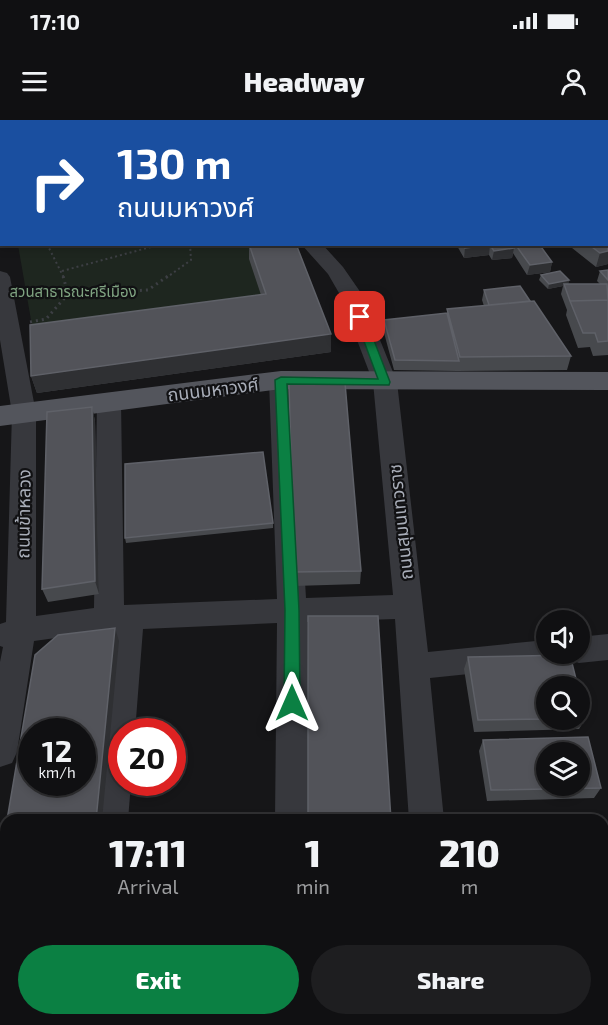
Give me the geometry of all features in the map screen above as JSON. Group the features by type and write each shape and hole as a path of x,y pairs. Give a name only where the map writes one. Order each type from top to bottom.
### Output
{"main road":[{"name":"ถนนมหาวงศ์","path":"12,415 281,380 608,381"}],"street":[{"name":"ถนนสุมนเทวราช","path":"322,246 350,293 385,382 409,606 426,814"},
{"name":"ถนนข้าหลวง","path":"0,277 8,326 12,415 11,633 0,752"},
{"path":"281,380 292,610 288,814"},
{"path":"109,401 119,618 110,814"},
{"path":"11,633 119,618 409,606"},
{"path":"590,649 608,647"},
{"path":"414,667 536,655"}],"path":[{"path":"47,246 62,271 68,294"},
{"path":"62,271 155,246"},
{"path":"8,326 46,319 68,294 148,290 191,260 189,246"}],"green space":[{"name":"สวนสาธารณะศรีเมือง","path":"18,246 282,246 266,312 35,343"}],"building":[{"path":"250,246 297,246 331,334 31,376 30,325 266,294"},
{"path":"491,246 512,246 514,248 494,251"},
{"path":"516,246 540,246 552,262 530,265"},
{"path":"591,246 608,246 608,251 600,253"},
{"path":"608,270 608,280 600,271"},
{"path":"560,271 569,280 549,284 541,275"},
{"path":"564,284 607,284 608,300 570,301"},
{"path":"520,286 530,301 489,305 484,290"},
{"path":"608,300 608,341 598,342 595,333 583,333 570,301"},
{"path":"534,301 571,356 460,357 447,309"},
{"path":"447,313 459,361 395,360 384,320"},
{"path":"345,383 361,571 294,572 289,384"},
{"path":"92,407 95,581 42,589 47,412"},
{"path":"263,452 273,523 125,538 125,464"},
{"path":"308,616 378,616 391,814 308,814"},
{"path":"115,628 97,814 8,814 18,755 18,796 96,796 96,718 24,718 35,655 58,635"},
{"path":"536,656 536,664 572,664 575,676 536,676 536,719 478,720 468,657"},
{"path":"588,737 589,742 536,742 536,789 491,790 483,740"},
{"path":"590,745 601,788 590,788"}],"route":[{"path":"292,703 292,610 281,380 385,382 360,317"}]}
